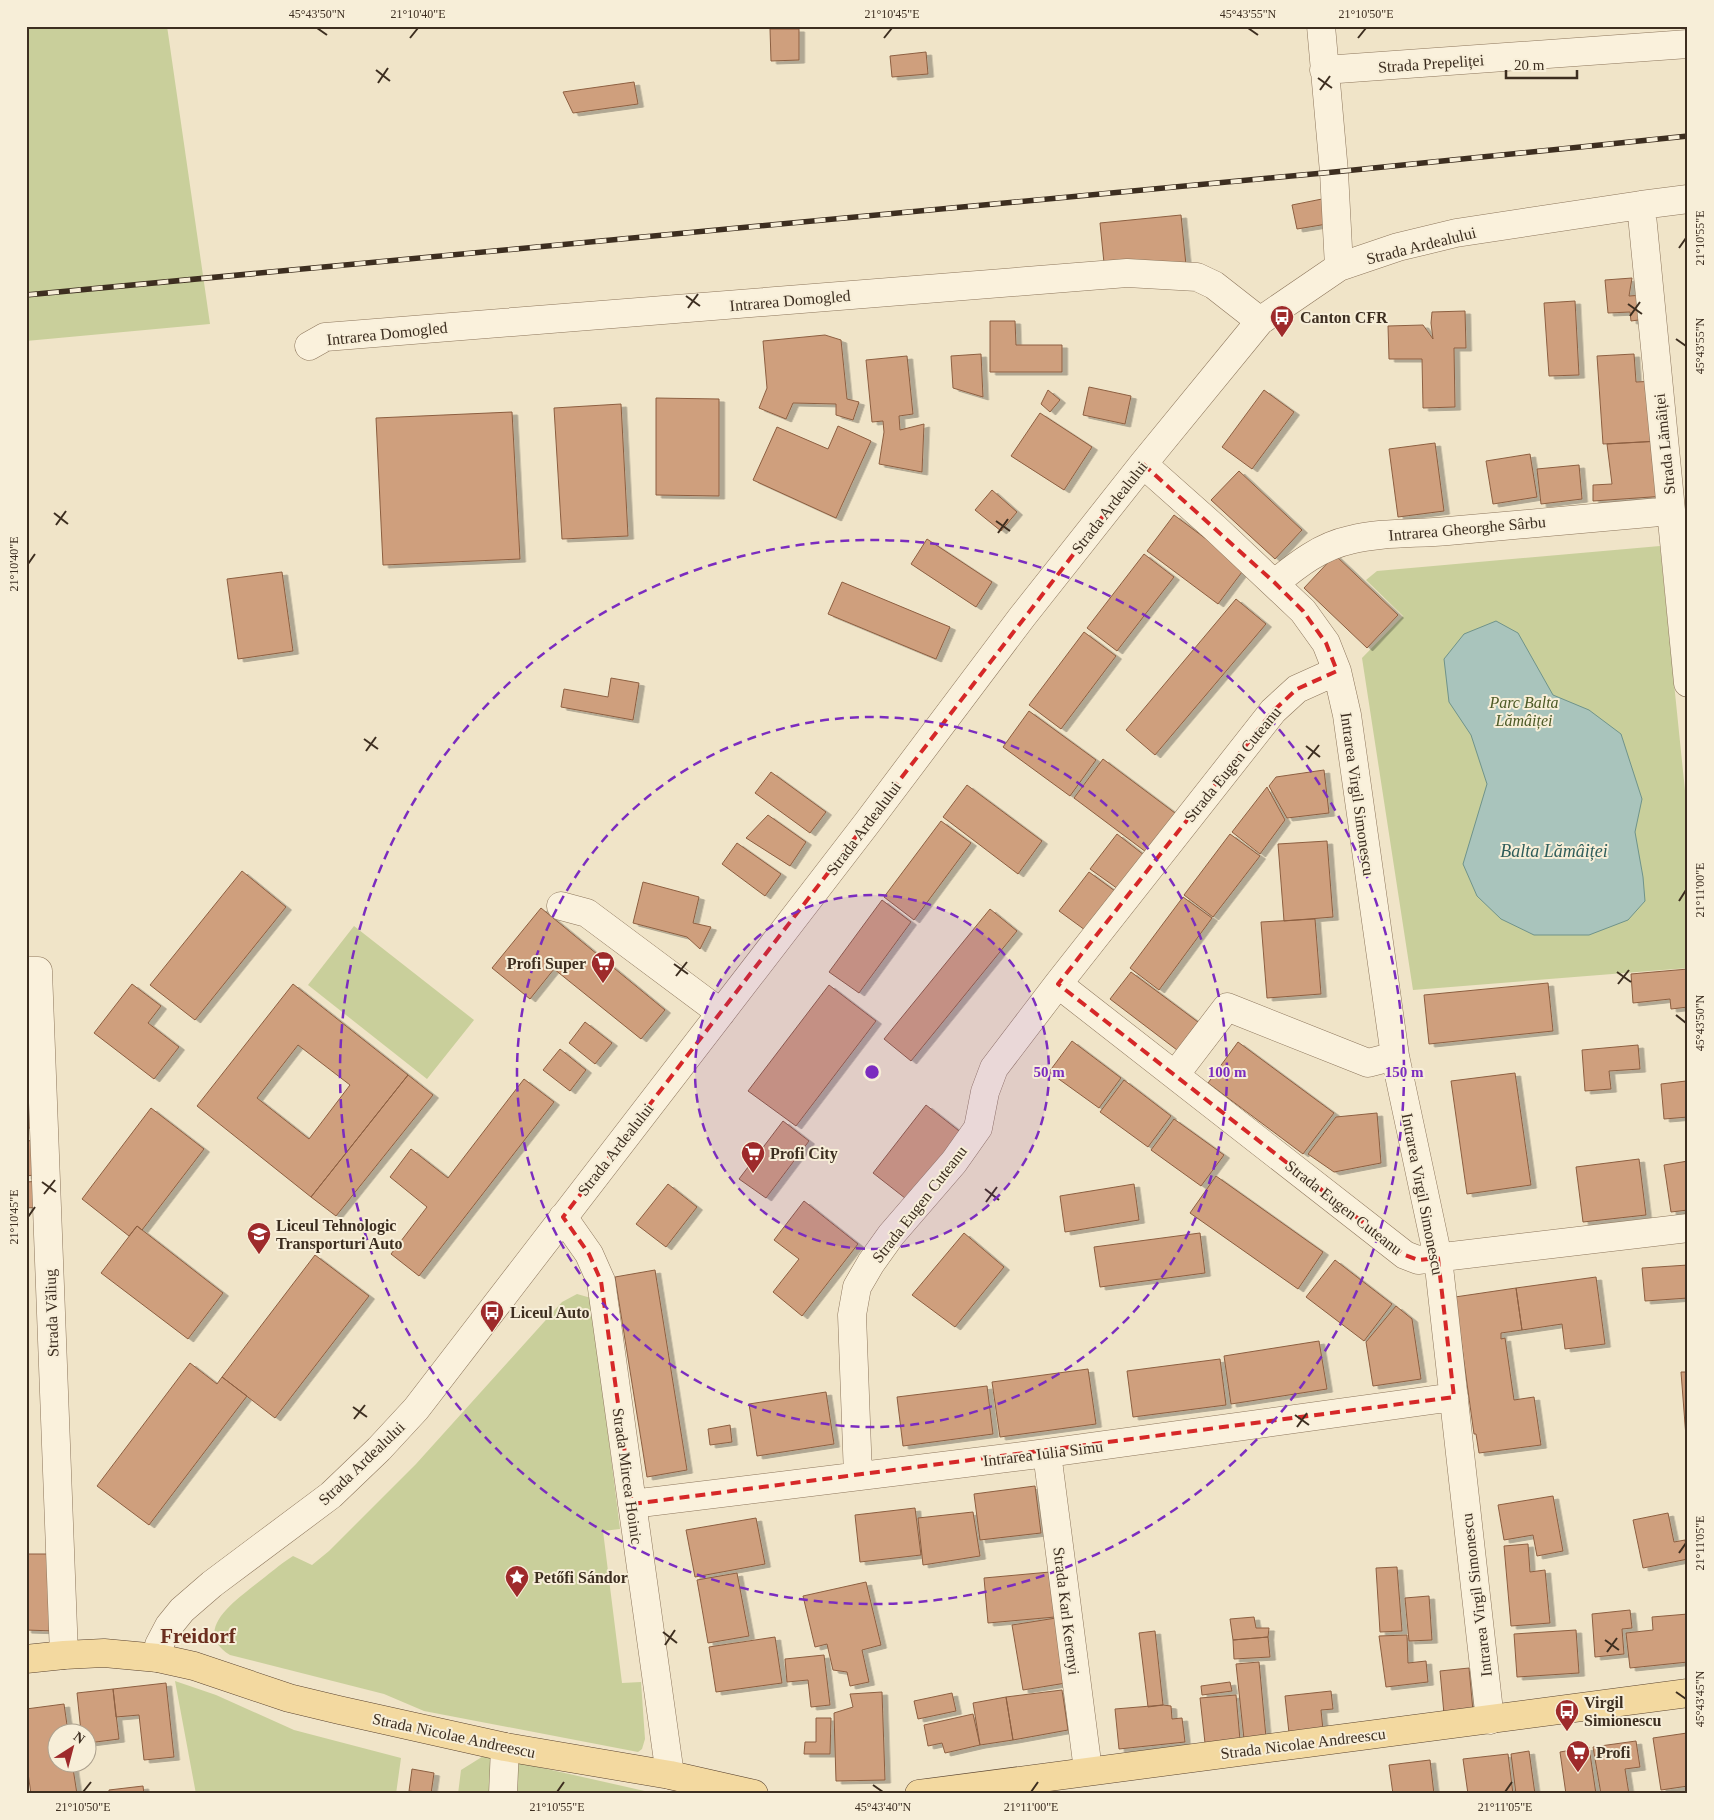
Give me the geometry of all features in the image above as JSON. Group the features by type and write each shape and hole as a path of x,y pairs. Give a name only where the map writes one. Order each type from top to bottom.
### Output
{"main road":[{"name":"Strada Nicolae Andreescu","path":"26,1660 64,1655 104,1653 158,1658 194,1666 305,1702 505,1747 670,1775 754,1794"},
{"name":"Strada Nicolae Andreescu","path":"919,1794 1088,1770 1490,1720 1688,1693"}],"street":[{"path":"1321,26 1334,172 1339,267"},
{"name":"Strada Prepeliței","path":"1324,70 1688,44"},
{"name":"Strada Ardealului","path":"158,1658 159,1645 169,1626 182,1610 212,1584 331,1495 385,1442 416,1408 867,823 1022,617 1143,464 1260,321 1339,267 1398,247 1456,233 1641,205 1688,200"},
{"name":"Strada Lămâiței","path":"1641,205 1688,683"},
{"name":"Intrarea Domogled","path":"309,346 326,337 1127,273 1197,277 1214,285 1260,321"},
{"path":"1143,464 1275,583 1303,611 1326,643 1336,671"},
{"name":"Intrarea Gheorghe Sârbu","path":"1275,583 1297,565 1319,552 1349,540 1375,536 1671,511"},
{"name":"Strada Eugen Cuteanu","path":"858,1476 852,1315 857,1287 871,1263 891,1235 954,1162 978,1128 985,1092 994,1068 1058,984 1273,711 1297,689 1336,671"},
{"name":"Intrarea Virgil Simonescu","path":"1336,671 1347,715 1395,1056 1438,1258 1490,1720"},
{"path":"561,906 587,913 721,1013"},
{"name":"Strada Văliug","path":"32,971 64,1655"},
{"name":"Strada Eugen Cuteanu","path":"1058,984 1405,1255 1418,1260 1688,1228"},
{"path":"1175,1075 1227,1007 1368,1063 1395,1056"},
{"name":"Strada Mircea Hoinic","path":"563,1217 589,1254 601,1281 670,1775"},
{"name":"Intrarea Iulia Simu","path":"632,1504 1047,1453 1454,1397"},
{"name":"Strada Karl Kerenyi","path":"1047,1453 1088,1770"},
{"path":"503,1794 505,1747"}],"highlighted area":[{"path":"1143,464 1275,583 1303,611 1326,643 1337,671 1297,689 1273,711 1058,984 1405,1255 1418,1260 1438,1258 1454,1397 632,1504 601,1281 589,1254 563,1217"}],"green space":[{"path":"26,26 167,26 210,324 26,341"},
{"name":"Parc Balta Lămâiței","path":"1660,546 1688,820 1688,968 1413,990 1362,658 1403,616 1366,580 1377,571"},
{"path":"354,926 474,1020 427,1079 308,985"},
{"path":"577,1294 591,1298 620,1529 603,1531 622,1683 641,1682 645,1739 642,1749 638,1752 424,1711 384,1694 230,1655 219,1646 215,1636 216,1626 220,1617 228,1608 293,1556 312,1565 329,1551 416,1464 562,1302"},
{"path":"175,1681 216,1695 294,1730 401,1758 396,1794 196,1794"},
{"path":"485,1755 658,1794 458,1794 461,1770"}],"water":[{"name":"Balta Lămâiței","path":"1496,621 1518,633 1553,695 1589,710 1621,734 1642,799 1635,832 1645,901 1628,920 1589,935 1534,935 1501,919 1477,896 1463,864 1487,784 1471,735 1449,702 1444,659 1464,634"}],"building":[{"path":"770,29 799,29 799,60 771,61"},
{"path":"926,52 928,74 892,77 890,56"},
{"path":"634,82 638,104 573,113 563,92"},
{"path":"1322,199 1327,224 1297,229 1292,205"},
{"path":"1181,215 1186,265 1105,273 1100,223"},
{"path":"1632,278 1629,296 1644,295 1646,319 1631,321 1630,312 1608,313 1605,280"},
{"path":"1575,301 1579,375 1549,376 1544,303"},
{"path":"1465,311 1466,348 1454,348 1455,407 1423,408 1422,359 1389,359 1388,326 1423,325 1433,339 1432,312"},
{"path":"990,321 1015,321 1016,345 1062,345 1062,372 990,372"},
{"path":"825,335 841,340 847,399 859,402 853,420 836,415 836,404 793,403 786,419 759,408 767,388 763,341"},
{"path":"981,354 983,397 953,388 951,356"},
{"path":"1634,354 1636,382 1657,381 1660,441 1603,444 1597,356"},
{"path":"907,356 913,414 899,416 900,430 924,424 922,472 879,464 884,432 883,421 872,422 866,360"},
{"path":"1089,387 1131,396 1125,424 1083,415"},
{"path":"1048,390 1060,400 1050,412 1041,404"},
{"path":"1264,390 1294,412 1252,469 1222,447"},
{"path":"656,398 719,399 719,496 656,495"},
{"path":"621,404 628,536 562,539 554,408"},
{"path":"512,412 520,559 383,565 376,418"},
{"path":"1040,413 1092,447 1064,490 1011,456"},
{"path":"838,426 871,441 836,518 753,480 777,427 828,449"},
{"path":"1660,441 1666,496 1593,501 1593,485 1612,484 1607,444"},
{"path":"1435,443 1444,511 1398,517 1389,449"},
{"path":"1530,454 1537,497 1493,504 1486,461"},
{"path":"1579,465 1582,499 1541,504 1537,469"},
{"path":"1239,471 1302,530 1275,559 1211,500"},
{"path":"992,490 1017,512 1001,531 975,510"},
{"path":"1174,515 1245,568 1218,604 1147,551"},
{"path":"927,539 992,582 976,607 911,564"},
{"path":"1144,554 1174,577 1117,651 1087,628"},
{"path":"1335,555 1398,615 1367,648 1304,588"},
{"path":"282,572 293,651 238,659 227,579"},
{"path":"842,582 950,627 936,659 828,614"},
{"path":"1236,599 1266,624 1155,755 1126,730"},
{"path":"1084,632 1116,656 1061,729 1029,705"},
{"path":"611,678 639,683 633,720 561,707 564,689 608,697"},
{"path":"1029,711 1096,760 1070,796 1003,747"},
{"path":"1103,759 1175,813 1146,852 1074,798"},
{"path":"1324,770 1329,813 1287,818 1269,786 1276,777"},
{"path":"771,772 826,812 810,833 755,793"},
{"path":"967,785 1042,841 1018,874 943,817"},
{"path":"1267,787 1285,820 1260,854 1232,832"},
{"path":"768,815 806,842 790,866 746,838"},
{"path":"941,821 971,843 914,920 884,897"},
{"path":"1117,834 1144,855 1118,889 1090,869"},
{"path":"1230,834 1260,856 1213,917 1184,895"},
{"path":"1327,841 1333,917 1284,921 1278,844"},
{"path":"737,843 781,874 765,896 722,864"},
{"path":"242,871 286,907 195,1020 150,985"},
{"path":"1089,872 1115,891 1085,930 1059,911"},
{"path":"643,882 699,897 693,923 711,927 700,949 687,937 633,923"},
{"path":"1183,897 1212,918 1159,990 1130,968"},
{"path":"882,900 911,922 859,993 829,972"},
{"name":"Profi Super","path":"541,908 665,1010 641,1039 554,969 530,999 492,968"},
{"path":"990,909 1017,931 911,1061 884,1039"},
{"path":"1315,919 1321,994 1267,998 1261,922"},
{"path":"1688,969 1688,1007 1671,1009 1670,999 1633,1003 1631,974"},
{"path":"1131,972 1198,1022 1177,1050 1110,999"},
{"path":"1548,983 1553,1031 1429,1044 1424,995"},
{"path":"132,984 161,1006 148,1023 179,1047 154,1079 94,1033"},
{"path":"293,984 408,1075 311,1197 197,1106","holes":["298,1045 350,1085 309,1139 257,1098"]},
{"path":"829,985 876,1021 796,1126 748,1091"},
{"path":"585,1022 612,1043 595,1064 569,1043"},
{"path":"1072,1041 1121,1078 1099,1108 1049,1072"},
{"path":"1238,1042 1334,1113 1303,1154 1208,1083"},
{"path":"1638,1045 1640,1069 1609,1071 1611,1089 1585,1091 1582,1050"},
{"path":"560,1049 586,1070 570,1091 543,1070"},
{"path":"1515,1073 1531,1185 1467,1194 1451,1081"},
{"path":"408,1075 433,1095 336,1216 311,1197"},
{"path":"524,1079 554,1102 419,1276 391,1254 427,1207 390,1177 411,1149 448,1178"},
{"path":"1124,1080 1171,1116 1148,1147 1100,1112"},
{"path":"1686,1081 1688,1117 1664,1119 1661,1084"},
{"path":"26,1095 35,1095 36,1128 26,1128"},
{"path":"926,1105 963,1134 910,1202 873,1173"},
{"path":"151,1108 204,1149 142,1230 137,1226 129,1236 82,1199"},
{"path":"1377,1113 1381,1163 1334,1172 1308,1154 1336,1117"},
{"path":"1174,1119 1224,1155 1201,1186 1151,1150"},
{"path":"783,1121 809,1141 766,1198 739,1179"},
{"path":"38,1140 42,1174 26,1176 26,1141"},
{"path":"1639,1159 1646,1215 1583,1222 1576,1167"},
{"path":"1688,1161 1688,1210 1671,1212 1664,1165"},
{"path":"1216,1176 1323,1252 1298,1289 1190,1213"},
{"path":"42,1181 43,1207 26,1208 26,1182"},
{"path":"668,1184 697,1207 666,1247 636,1224"},
{"path":"1134,1184 1139,1220 1065,1232 1060,1196"},
{"path":"804,1201 858,1244 802,1316 773,1292 799,1259 774,1240"},
{"path":"137,1226 223,1293 188,1339 101,1273"},
{"path":"964,1233 1004,1267 955,1327 912,1295"},
{"path":"1200,1233 1205,1273 1100,1287 1094,1247"},
{"path":"315,1255 369,1296 275,1418 222,1377"},
{"path":"1335,1260 1392,1304 1364,1341 1306,1297"},
{"path":"1688,1265 1688,1298 1645,1301 1642,1268"},
{"path":"655,1270 687,1470 647,1477 615,1277"},
{"path":"1596,1277 1605,1344 1565,1349 1562,1324 1522,1330 1516,1288"},
{"path":"1516,1288 1522,1330 1501,1333 1501,1339 1505,1338 1514,1400 1534,1397 1541,1445 1479,1453 1476,1434 1474,1434 1455,1297"},
{"path":"1396,1306 1412,1319 1421,1379 1373,1386 1366,1342"},
{"path":"1319,1341 1327,1389 1231,1404 1224,1356"},
{"path":"1220,1359 1226,1405 1133,1417 1127,1371"},
{"path":"190,1363 217,1384 222,1377 247,1396 149,1525 97,1486"},
{"path":"1088,1369 1096,1424 1000,1437 992,1382"},
{"path":"1681,1372 1688,1372 1688,1450 1687,1450"},
{"path":"987,1386 993,1434 903,1446 897,1397"},
{"path":"826,1392 834,1444 757,1456 749,1404"},
{"path":"730,1425 732,1442 710,1445 708,1429"},
{"path":"1035,1486 1041,1533 980,1540 974,1494"},
{"path":"1553,1496 1563,1551 1537,1556 1533,1535 1504,1540 1498,1505"},
{"path":"915,1508 921,1555 860,1562 855,1515"},
{"path":"973,1512 980,1556 923,1565 918,1518"},
{"path":"1668,1513 1674,1542 1685,1540 1688,1559 1643,1568 1633,1520"},
{"path":"756,1518 765,1564 695,1577 686,1530"},
{"path":"1528,1544 1530,1572 1545,1570 1550,1623 1511,1626 1504,1546"},
{"path":"26,1554 56,1554 55,1631 26,1630"},
{"path":"1397,1567 1402,1631 1380,1632 1376,1568"},
{"path":"1050,1572 1055,1617 988,1623 984,1578"},
{"path":"737,1573 749,1636 708,1643 697,1580"},
{"path":"866,1582 881,1645 862,1650 869,1682 850,1686 847,1672 833,1670 827,1644 815,1647 803,1596"},
{"path":"1429,1596 1432,1640 1409,1641 1405,1598"},
{"path":"1630,1610 1632,1628 1622,1629 1624,1654 1595,1657 1592,1614"},
{"path":"1688,1614 1688,1662 1630,1668 1626,1633 1653,1630 1652,1617"},
{"path":"1254,1617 1256,1628 1269,1628 1268,1637 1233,1640 1230,1619"},
{"path":"1056,1618 1066,1683 1023,1690 1012,1625"},
{"path":"1576,1630 1579,1673 1517,1677 1514,1634"},
{"path":"1155,1631 1163,1705 1148,1707 1139,1633"},
{"path":"1407,1635 1408,1663 1426,1661 1428,1682 1386,1687 1379,1636"},
{"path":"775,1637 782,1683 716,1692 709,1647"},
{"path":"1268,1637 1270,1657 1234,1659 1233,1640"},
{"path":"824,1655 830,1705 811,1707 808,1680 787,1682 785,1659"},
{"path":"1259,1662 1266,1737 1244,1739 1236,1664"},
{"path":"1469,1668 1473,1711 1444,1714 1440,1671"},
{"path":"1230,1682 1232,1691 1202,1695 1201,1686"},
{"path":"166,1683 174,1757 144,1760 139,1715 116,1717 113,1689"},
{"path":"113,1689 119,1739 98,1742 98,1722 80,1722 77,1693"},
{"path":"1062,1690 1068,1730 1013,1740 1006,1697"},
{"path":"1331,1691 1333,1709 1321,1710 1323,1730 1289,1733 1285,1696"},
{"path":"882,1692 885,1780 836,1781 834,1713 853,1707 850,1694"},
{"path":"952,1693 956,1711 918,1719 914,1701"},
{"path":"1236,1695 1240,1740 1205,1743 1200,1698"},
{"path":"1006,1697 1013,1740 980,1745 973,1703"},
{"path":"64,1704 67,1722 48,1722 48,1772 74,1772 77,1794 31,1794 26,1759 26,1709"},
{"path":"1171,1706 1172,1719 1182,1718 1185,1742 1119,1749 1115,1709"},
{"path":"973,1714 980,1745 945,1753 942,1743 928,1746 924,1725"},
{"path":"816,1718 831,1718 830,1754 804,1754 805,1742 816,1742"},
{"path":"1687,1733 1688,1786 1661,1790 1653,1738"},
{"path":"1636,1741 1640,1767 1625,1769 1629,1794 1601,1794 1593,1747"},
{"name":"Profi","path":"1589,1747 1596,1794 1566,1794 1560,1752"},
{"path":"1529,1751 1535,1794 1516,1794 1511,1754"},
{"path":"1508,1754 1513,1794 1468,1794 1463,1759"},
{"path":"1430,1760 1434,1794 1393,1794 1389,1765"},
{"path":"412,1769 434,1773 431,1794 409,1791"},
{"path":"143,1786 144,1794 109,1794 109,1790"}],"railway":[{"path":"26,295 1334,172 1688,136"}],"place":[{"name":"Canton CFR","path":"1282,338"},
{"name":"Profi Super","path":"603,984"},
{"name":"Profi City","path":"753,1174"},
{"name":"Liceul Tehnologic Transporturi Auto","path":"259,1255"},
{"name":"Liceul Auto","path":"492,1333"},
{"name":"Petőfi Sándor","path":"517,1598"},
{"name":"Virgil Simionescu","path":"1567,1732"},
{"name":"Profi","path":"1578,1773"}],"district":[{"name":"Freidorf","path":"198,1636"}]}
